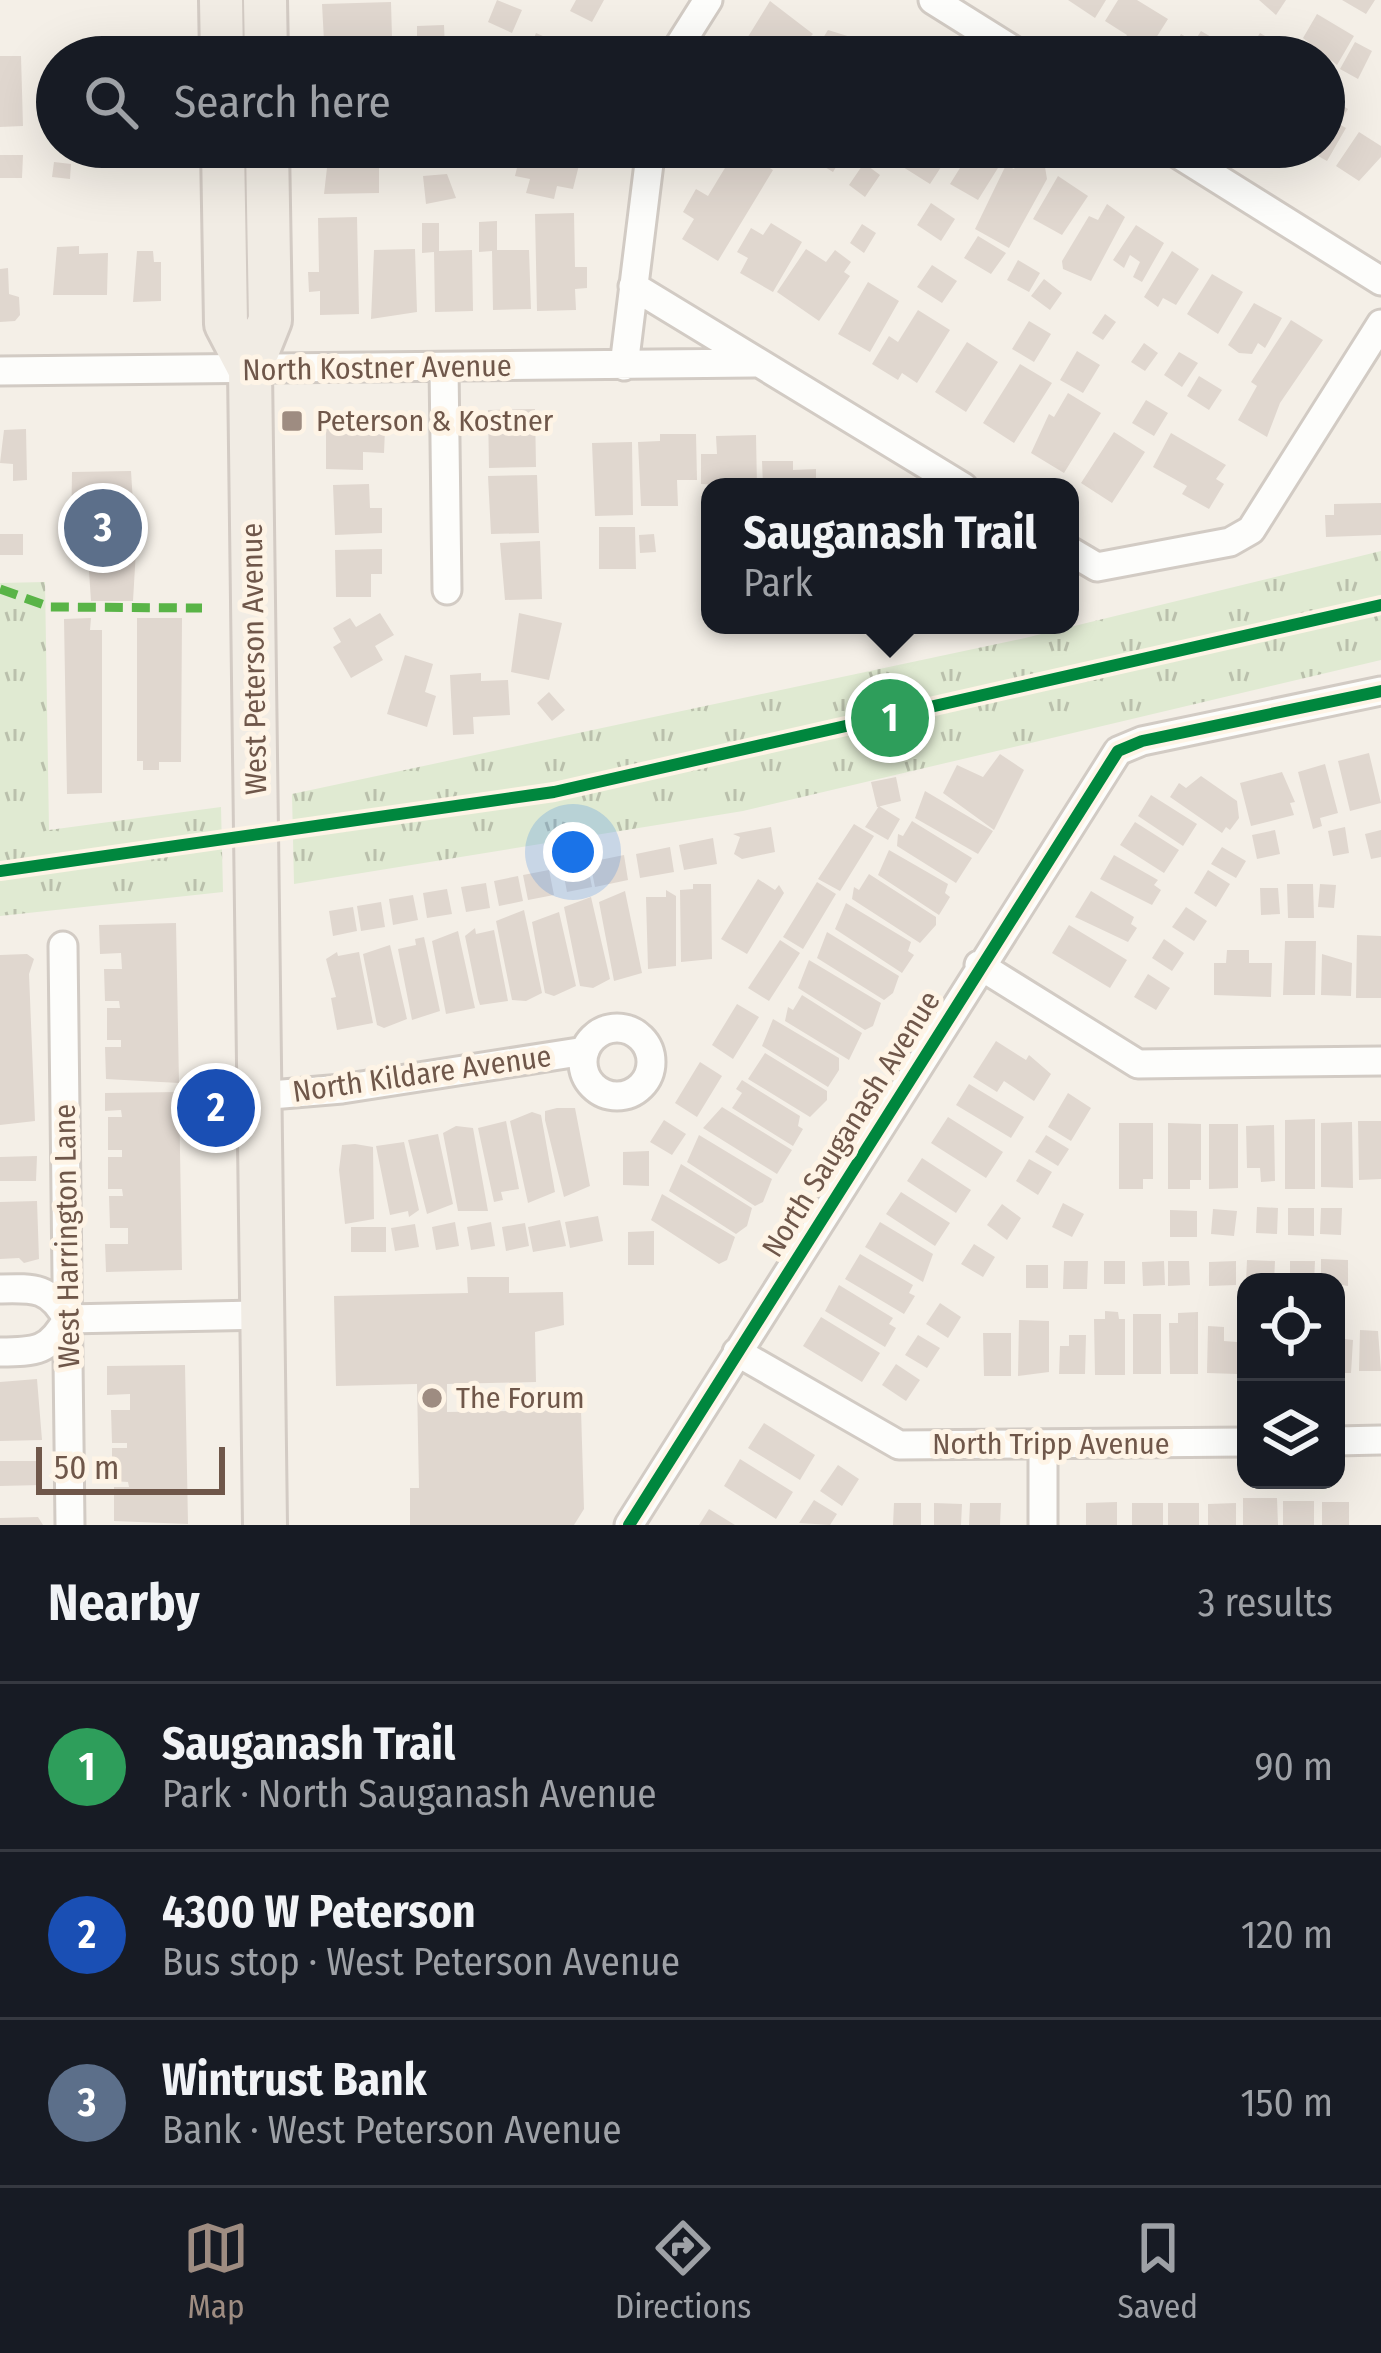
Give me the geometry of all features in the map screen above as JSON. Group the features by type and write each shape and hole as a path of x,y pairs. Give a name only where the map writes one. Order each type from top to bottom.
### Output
{"main road":[{"path":"221,0 222,36"},
{"path":"265,0 266,36"},
{"name":"West Peterson Avenue","path":"224,168 226,324 250,370"},
{"name":"West Peterson Avenue","path":"265,1525 250,370 270,320 267,168"}],"street":[{"path":"685,36 708,0"},
{"path":"933,0 990,36"},
{"path":"624,366 648,168"},
{"path":"1201,168 1381,281"},
{"path":"633,286 948,478"},
{"path":"1079,556 1097,567 1230,542 1251,530 1381,324"},
{"name":"North Kostner Avenue","path":"0,371 754,363"},
{"path":"444,368 447,590"},
{"name":"North Sauganash Avenue","path":"629,1525 1118,752 1142,741 1381,691"},
{"name":"West Harrington Lane","path":"63,946 70,1525"},
{"path":"979,965 1138,1064 1381,1061"},
{"name":"North Kildare Avenue","path":"259,1096 342,1089 585,1051"},
{"path":"0,1288 40,1288 56,1298 68,1319"},
{"path":"68,1319 262,1315"},
{"path":"0,1352 38,1352 54,1344 68,1319"},
{"name":"North Tripp Avenue","path":"737,1352 899,1445 1237,1442"},
{"path":"1345,1441 1381,1440"},
{"path":"1042,1525 1043,1445"}],"green space":[{"path":"1381,551 1381,660 743,811 294,884 292,794 1041,634 1079,634 1079,625"},
{"path":"45,582 49,830 221,807 223,892 0,916 0,583"}],"building":[{"path":"497,0 522,10 512,33 488,22"},
{"path":"576,0 604,0 592,22 570,11"},
{"path":"1068,0 1106,0 1095,18"},
{"path":"1118,0 1137,0 1168,19 1157,36 1126,36 1105,21"},
{"path":"1259,0 1286,0 1276,15"},
{"path":"1342,0 1375,0 1366,14"},
{"path":"770,1 813,34 811,36 748,36"},
{"path":"391,2 392,36 324,36 322,4"},
{"path":"1317,14 1354,36 1345,51 1345,36 1304,36"},
{"path":"444,25 444,36 417,36 417,26"},
{"path":"1355,42 1372,51 1358,79 1345,72 1345,60"},
{"path":"0,56 21,56 23,126 0,127"},
{"path":"1359,132 1381,146 1381,157 1359,181 1339,168 1345,168 1345,153"},
{"path":"0,155 23,155 22,178 0,178"},
{"path":"53,168 71,168 70,179 52,177"},
{"path":"327,168 379,168 379,193 324,194"},
{"path":"517,168 578,168 573,189 557,186 554,199 526,193 530,179 515,176"},
{"path":"725,168 773,170 718,261 682,239 694,219 683,212 696,189 708,196"},
{"path":"861,168 880,175 865,197 849,185"},
{"path":"905,168 940,168 930,184"},
{"path":"960,168 998,168 978,200 950,184"},
{"path":"1005,168 1045,168 1047,179 1009,248 975,229"},
{"path":"447,174 456,198 426,204 423,176"},
{"path":"1058,176 1088,196 1062,235 1033,219"},
{"path":"931,203 955,219 941,241 917,225"},
{"path":"1107,204 1125,217 1091,281 1063,269 1062,261 1089,216 1098,220"},
{"path":"574,213 575,267 587,267 587,288 575,289 576,310 537,311 535,214"},
{"path":"357,217 359,314 320,315 320,291 309,292 308,272 319,272 318,218"},
{"path":"497,221 497,250 529,250 531,309 493,310 492,251 479,252 479,222"},
{"path":"422,223 439,223 439,251 472,250 473,311 435,312 434,252 422,253"},
{"path":"771,223 802,242 773,292 740,273 748,258 737,252 751,228 763,235"},
{"path":"862,224 876,233 864,253 850,243"},
{"path":"1136,225 1164,243 1142,282 1133,277 1140,262 1130,255 1124,268 1113,260"},
{"path":"978,236 1006,253 991,274 964,258"},
{"path":"79,246 79,254 108,253 107,295 53,295 57,247"},
{"path":"415,249 417,312 371,319 374,250"},
{"path":"806,249 826,262 835,250 851,262 844,272 850,276 819,321 777,292"},
{"path":"137,251 153,251 154,262 161,262 161,301 133,302"},
{"path":"1172,251 1199,269 1176,305 1163,298 1158,307 1144,297"},
{"path":"1018,260 1040,273 1029,292 1007,280"},
{"path":"932,265 957,281 942,303 917,287"},
{"path":"8,268 9,294 19,297 20,315 15,321 0,322 0,269"},
{"path":"1212,274 1243,292 1218,334 1187,314"},
{"path":"1044,279 1062,293 1050,310 1031,296"},
{"path":"868,282 899,301 870,352 838,334"},
{"path":"1254,303 1282,318 1265,348 1258,343 1252,354 1239,353 1228,345"},
{"path":"918,310 950,330 917,383 902,373 898,380 872,364 889,336 898,342"},
{"path":"1105,314 1116,322 1103,340 1092,333"},
{"path":"1291,320 1323,340 1280,403 1267,437 1238,420 1257,386 1251,382"},
{"path":"1029,321 1051,334 1034,362 1012,349"},
{"path":"967,342 998,362 966,412 935,392"},
{"path":"1144,343 1158,353 1145,371 1131,362"},
{"path":"1077,351 1100,365 1083,393 1060,380"},
{"path":"1179,352 1198,363 1182,387 1164,375"},
{"path":"1020,364 1052,383 1014,443 983,423"},
{"path":"1199,376 1222,390 1209,410 1187,396"},
{"path":"1068,393 1101,413 1064,473 1031,453 1049,414 1054,417"},
{"path":"1146,400 1168,413 1154,436 1132,423"},
{"path":"535,409 536,467 489,468 488,410"},
{"path":"26,429 27,480 13,481 13,464 0,463 4,430"},
{"path":"326,429 385,429 384,453 363,452 363,470 326,469"},
{"path":"1114,432 1145,452 1112,503 1081,483"},
{"path":"1171,433 1226,465 1216,479 1224,484 1209,509 1182,494 1187,486 1153,467"},
{"path":"660,434 696,434 697,480 677,480 678,506 641,506 638,442 660,441"},
{"path":"756,435 757,478 701,478 701,454 717,454 716,436"},
{"path":"632,442 633,515 595,516 592,443"},
{"path":"762,461 793,461 793,470 816,469 816,478 763,478"},
{"path":"131,471 136,550 133,601 91,601 88,556 81,556 71,537 72,472"},
{"path":"537,475 539,533 491,534 488,476"},
{"path":"369,484 370,508 382,508 382,533 335,535 333,485"},
{"path":"1381,503 1381,535 1326,537 1325,515 1334,515 1334,504"},
{"path":"599,527 635,527 636,569 599,569"},
{"path":"0,534 23,534 23,555 0,555"},
{"path":"654,534 656,552 640,553 639,535"},
{"path":"540,541 542,599 505,600 500,543"},
{"path":"382,549 382,574 371,574 371,597 336,597 335,550"},
{"path":"380,613 394,635 375,646 383,660 351,678 333,647 341,642 333,628 350,618 356,627"},
{"path":"519,613 562,623 549,680 511,672"},
{"path":"91,618 90,630 102,630 102,793 67,794 64,619"},
{"path":"137,618 182,618 181,762 159,762 159,770 143,770 143,761 137,761"},
{"path":"405,655 433,664 425,692 436,696 427,727 387,714"},
{"path":"481,673 481,681 508,680 510,715 473,717 474,734 453,735 450,675"},
{"path":"549,692 565,710 552,721 537,703"},
{"path":"1369,753 1381,803 1350,811 1338,761"},
{"path":"1000,754 1024,770 994,830 943,793 957,765 983,777"},
{"path":"1325,764 1338,813 1320,818 1322,826 1313,829 1298,772"},
{"path":"1282,772 1295,802 1290,803 1294,815 1251,826 1240,783"},
{"path":"1201,776 1237,801 1239,818 1230,830 1226,827 1222,833 1170,797 1179,783 1186,788"},
{"path":"896,777 901,801 877,807 871,782"},
{"path":"925,791 993,831 978,854 915,818"},
{"path":"1151,795 1197,824 1183,846 1138,816"},
{"path":"879,806 900,819 888,840 865,827"},
{"path":"912,821 972,858 956,883 897,846 898,834 903,836"},
{"path":"1135,822 1179,850 1164,873 1120,845"},
{"path":"854,824 874,836 840,891 818,879"},
{"path":"771,827 775,852 742,859 734,854 740,837 733,834"},
{"path":"1345,827 1349,853 1333,856 1328,831"},
{"path":"1275,830 1280,854 1257,859 1252,835"},
{"path":"1381,830 1381,857 1371,859 1365,834"},
{"path":"713,838 717,864 684,870 679,845"},
{"path":"670,847 674,872 640,878 636,854"},
{"path":"1222,847 1246,861 1236,878 1211,864"},
{"path":"889,850 948,884 945,893 950,897 939,915 878,875"},
{"path":"624,855 628,880 595,887 590,862"},
{"path":"1114,855 1158,880 1154,885 1161,890 1152,905 1100,879"},
{"path":"587,862 592,887 567,892 562,866"},
{"path":"549,870 554,895 528,900 523,875"},
{"path":"1208,870 1230,884 1216,907 1194,893"},
{"path":"869,874 936,917 936,925 920,943 852,899 854,887 859,890"},
{"path":"518,876 523,901 499,906 494,881"},
{"path":"758,879 775,890 779,885 784,893 747,954 721,939"},
{"path":"817,882 836,894 803,949 783,937"},
{"path":"486,883 490,908 466,912 461,887"},
{"path":"693,884 711,884 712,959 681,962 680,890 693,889"},
{"path":"1287,884 1313,884 1314,918 1288,918"},
{"path":"1320,884 1336,885 1334,908 1318,907"},
{"path":"1260,888 1278,888 1280,914 1261,915"},
{"path":"447,889 452,914 427,918 423,893"},
{"path":"666,890 676,896 676,966 648,969 646,897 666,897"},
{"path":"625,891 642,973 614,981 599,902"},
{"path":"1091,891 1134,917 1131,924 1137,928 1128,942 1075,917"},
{"path":"413,895 418,920 393,925 389,899"},
{"path":"591,897 610,979 593,988 580,986 564,907"},
{"path":"381,902 385,927 361,931 357,906"},
{"path":"846,903 911,942 908,951 914,955 902,973 835,929"},
{"path":"353,907 357,931 333,936 329,911"},
{"path":"1186,907 1207,921 1194,941 1172,927"},
{"path":"524,910 542,993 526,1001 512,1000 496,921"},
{"path":"559,912 576,986 554,996 545,993 532,922"},
{"path":"176,923 179,1083 106,1079 105,1047 121,1047 121,1040 107,1040 107,1008 120,1008 119,1001 105,1001 104,969 122,969 121,953 100,954 99,925"},
{"path":"1069,925 1127,960 1110,988 1052,953"},
{"path":"475,928 476,934 494,930 508,1001 480,1005 465,936"},
{"path":"458,931 475,1008 446,1014 432,941"},
{"path":"827,932 899,976 893,993 884,1000 817,958"},
{"path":"1357,935 1381,936 1381,998 1356,998"},
{"path":"424,937 440,1011 412,1020 398,949 416,945 415,939"},
{"path":"1164,939 1184,953 1172,971 1152,958"},
{"path":"780,940 800,953 769,1001 748,988"},
{"path":"1285,941 1316,941 1315,995 1283,995"},
{"path":"390,945 407,1019 384,1028 377,1025 363,954"},
{"path":"1227,950 1249,950 1249,963 1272,963 1271,997 1214,995 1214,963 1226,963"},
{"path":"337,952 338,956 359,952 373,1023 337,1030 331,998 336,997 326,959"},
{"path":"27,954 34,959 29,974 35,1121 0,1125 0,955"},
{"path":"1322,954 1352,963 1351,996 1321,995"},
{"path":"809,960 881,1003 873,1026 865,1030 798,988"},
{"path":"1148,974 1170,988 1156,1010 1134,997"},
{"path":"802,995 862,1033 849,1060 785,1021 788,1007 793,1010"},
{"path":"737,1004 759,1017 733,1059 712,1045"},
{"path":"773,1019 839,1058 839,1070 828,1087 762,1046"},
{"path":"996,1041 1026,1060 1029,1055 1051,1074 1034,1101 1004,1081 997,1092 973,1077"},
{"path":"765,1053 827,1091 827,1100 810,1117 748,1079"},
{"path":"700,1062 722,1076 697,1117 675,1103"},
{"path":"742,1080 800,1116 798,1126 803,1129 793,1146 732,1108 742,1093 736,1089"},
{"path":"969,1084 1024,1117 1011,1138 956,1105"},
{"path":"179,1092 182,1270 106,1272 105,1244 128,1244 128,1228 110,1228 109,1196 123,1196 122,1189 108,1189 108,1157 122,1157 122,1150 108,1150 108,1117 122,1117 121,1110 105,1111 105,1093"},
{"path":"1068,1093 1091,1108 1071,1141 1048,1127"},
{"path":"722,1107 792,1150 777,1174 703,1128"},
{"path":"575,1108 590,1186 564,1197 545,1120 545,1111"},
{"path":"532,1112 541,1115 555,1192 528,1203 510,1121"},
{"path":"948,1117 1003,1152 986,1178 931,1143"},
{"path":"1315,1119 1315,1189 1285,1189 1285,1120"},
{"path":"664,1120 686,1134 672,1155 650,1142"},
{"path":"506,1121 519,1189 501,1192 503,1200 494,1202 478,1128"},
{"path":"1358,1121 1381,1121 1381,1179 1359,1180"},
{"path":"1352,1122 1353,1188 1321,1187 1321,1123"},
{"path":"1119,1123 1153,1123 1153,1179 1143,1179 1143,1189 1119,1189"},
{"path":"1168,1123 1201,1124 1201,1180 1190,1180 1190,1189 1168,1189"},
{"path":"1209,1124 1238,1124 1238,1188 1209,1189"},
{"path":"1274,1125 1275,1181 1261,1182 1260,1168 1247,1168 1246,1126"},
{"path":"456,1126 473,1128 488,1211 458,1211 443,1133"},
{"path":"438,1134 453,1204 427,1214 408,1140"},
{"path":"699,1135 772,1179 763,1202 755,1206 687,1162"},
{"path":"1046,1135 1069,1149 1058,1166 1035,1152"},
{"path":"404,1142 419,1210 409,1217 408,1211 390,1215 376,1146"},
{"path":"342,1145 373,1147 374,1219 345,1224 339,1170"},
{"path":"649,1151 649,1186 623,1185 623,1152"},
{"path":"37,1156 36,1181 0,1181 0,1157"},
{"path":"922,1158 971,1190 956,1213 907,1181"},
{"path":"1029,1159 1052,1172 1038,1195 1016,1181"},
{"path":"681,1164 752,1208 747,1226 736,1234 669,1191"},
{"path":"901,1192 950,1223 935,1246 886,1214"},
{"path":"662,1194 735,1237 727,1260 719,1264 651,1220"},
{"path":"37,1201 39,1259 24,1263 19,1258 0,1259 0,1202"},
{"path":"1063,1203 1084,1214 1072,1237 1052,1227"},
{"path":"1002,1204 1021,1218 1007,1240 987,1225"},
{"path":"1257,1207 1278,1208 1277,1234 1256,1233"},
{"path":"1288,1208 1314,1208 1314,1236 1288,1235"},
{"path":"1321,1208 1342,1208 1341,1235 1320,1234"},
{"path":"1213,1209 1237,1211 1234,1236 1211,1234"},
{"path":"1170,1210 1197,1211 1197,1237 1170,1237"},
{"path":"598,1216 603,1241 570,1248 565,1222"},
{"path":"560,1220 566,1246 533,1252 528,1227"},
{"path":"455,1222 459,1246 436,1250 432,1227"},
{"path":"491,1222 495,1246 471,1250 467,1227"},
{"path":"880,1222 933,1254 923,1282 865,1247"},
{"path":"525,1223 529,1246 506,1251 502,1227"},
{"path":"415,1224 419,1247 395,1251 391,1228"},
{"path":"351,1227 386,1227 386,1252 351,1252"},
{"path":"654,1231 654,1265 628,1265 628,1232"},
{"path":"974,1244 995,1257 983,1277 961,1264"},
{"path":"860,1254 913,1285 909,1293 915,1296 904,1314 845,1279"},
{"path":"1321,1259 1348,1260 1348,1286 1345,1273 1321,1273"},
{"path":"1247,1260 1275,1261 1274,1273 1246,1273"},
{"path":"1064,1261 1088,1261 1087,1289 1063,1289"},
{"path":"1104,1261 1125,1261 1125,1284 1104,1284"},
{"path":"1164,1261 1165,1285 1143,1286 1142,1262"},
{"path":"1168,1261 1189,1261 1190,1285 1168,1286"},
{"path":"1236,1261 1236,1285 1209,1286 1209,1262"},
{"path":"1290,1261 1315,1261 1314,1273 1290,1273"},
{"path":"1026,1265 1048,1265 1048,1288 1026,1288"},
{"name":"The Forum","path":"467,1277 509,1277 509,1293 563,1292 564,1325 535,1332 536,1382 447,1384 447,1412 581,1410 584,1509 574,1525 410,1525 410,1488 419,1488 417,1384 336,1386 334,1296 468,1293"},
{"path":"839,1285 893,1318 889,1324 896,1328 885,1347 825,1311"},
{"path":"940,1303 961,1317 948,1338 926,1324"},
{"path":"1105,1311 1118,1312 1119,1319 1125,1319 1125,1375 1095,1375 1094,1319 1105,1319"},
{"path":"1198,1312 1198,1374 1170,1374 1169,1323 1178,1323 1178,1313"},
{"path":"1133,1314 1161,1314 1161,1374 1133,1374"},
{"path":"821,1317 880,1353 862,1382 803,1346"},
{"path":"1019,1320 1049,1321 1049,1372 1018,1376"},
{"path":"1208,1326 1224,1327 1224,1341 1237,1342 1237,1374 1207,1373"},
{"path":"1360,1330 1378,1331 1381,1371 1359,1371"},
{"path":"983,1333 1011,1333 1011,1376 984,1376"},
{"path":"918,1335 940,1348 927,1368 905,1355"},
{"path":"1069,1335 1086,1335 1085,1374 1059,1374 1060,1346 1069,1346"},
{"path":"1345,1339 1353,1340 1351,1373 1345,1373"},
{"path":"896,1364 920,1380 906,1401 882,1385"},
{"path":"185,1365 188,1524 114,1521 114,1487 129,1487 128,1482 112,1481 112,1448 127,1448 127,1443 112,1443 111,1410 130,1410 130,1394 107,1395 107,1366"},
{"path":"37,1379 42,1440 0,1441 0,1382"},
{"path":"764,1423 815,1455 800,1480 748,1448"},
{"path":"740,1459 793,1492 776,1519 724,1486"},
{"path":"0,1461 42,1461 42,1485 0,1486"},
{"path":"838,1465 859,1479 842,1506 820,1491"},
{"path":"1243,1498 1277,1498 1278,1525 1243,1525"},
{"path":"814,1500 837,1514 830,1525 799,1523"},
{"path":"1283,1501 1314,1501 1314,1525 1283,1525"},
{"path":"1117,1502 1117,1525 1086,1525 1086,1503"},
{"path":"1322,1502 1349,1502 1349,1525 1322,1525"},
{"path":"894,1503 921,1503 921,1525 893,1525"},
{"path":"934,1503 962,1504 961,1525 934,1525"},
{"path":"970,1503 1001,1503 1000,1525 969,1525"},
{"path":"1132,1503 1163,1503 1163,1525 1132,1525"},
{"path":"1168,1503 1199,1503 1199,1525 1168,1525"},
{"path":"1236,1503 1236,1525 1208,1525 1208,1504"},
{"path":"709,1509 735,1525 699,1525"},
{"path":"38,1517 43,1525 0,1525 0,1518"}],"marked path":[{"path":"0,589 50,607 202,608"}],"cycle path":[{"path":"0,871 554,792 1381,605"},
{"path":"629,1525 1118,751 1142,741 1381,691"}],"place":[{"name":"Peterson & Kostner","path":"292,421"},
{"name":"Wintrust Bank","path":"103,528"},
{"name":"Sauganash Trail","path":"890,718"},
{"name":"4300 W Peterson","path":"216,1108"},
{"name":"The Forum","path":"432,1398"}]}
